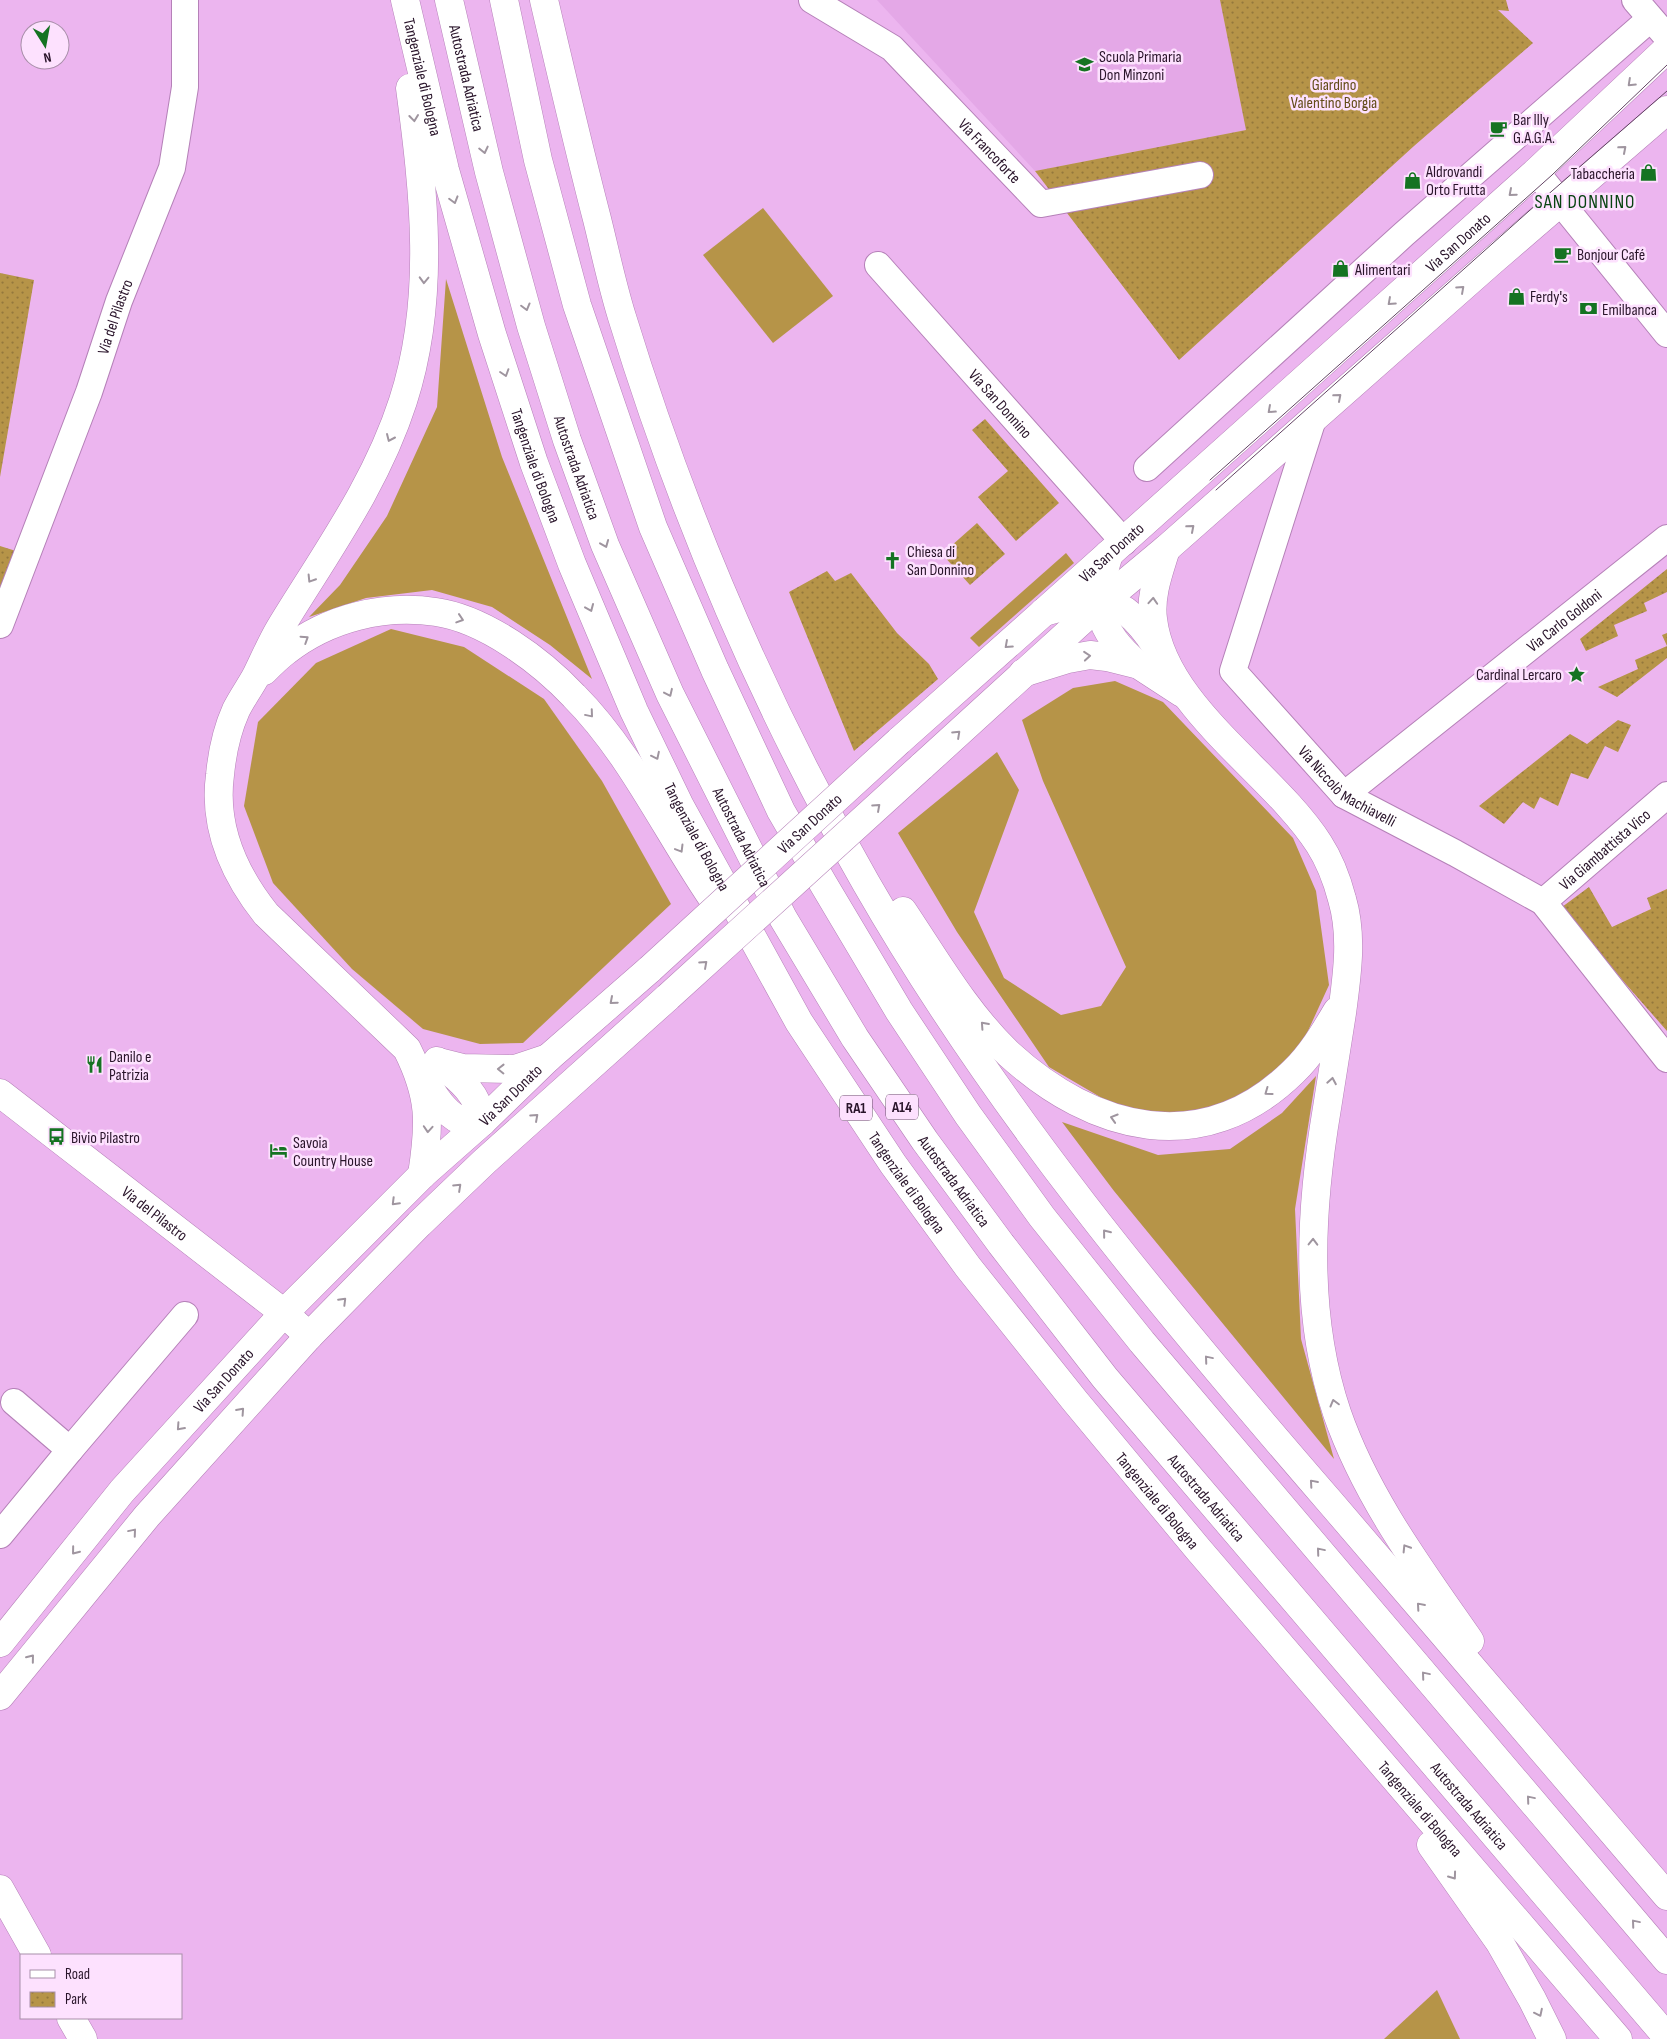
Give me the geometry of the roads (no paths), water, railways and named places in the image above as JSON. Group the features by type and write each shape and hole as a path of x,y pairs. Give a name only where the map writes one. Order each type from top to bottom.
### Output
{"main road":[{"path":"398,0 422,185 424,283 415,352 398,416 376,469 340,534 279,630 254,681 236,711 225,745 219,777 220,814 226,843 236,870 249,893 266,914 407,1050 429,1068 515,1069 548,1058"},
{"name":"Tangenziale di Bologna","path":"404,0 445,170 492,334 534,463 572,564 634,712 676,797 799,1022 893,1164 968,1267 1074,1401 1198,1549 1618,2039"},
{"name":"Autostrada Adriatica","path":"449,0 489,172 531,326 566,440 605,545 670,694 742,841 788,926 855,1038 925,1142 1000,1244 1105,1378 1667,2037"},
{"path":"504,0 538,160 577,305 646,510 715,670 781,811 824,885 899,1010 957,1099 1042,1217 1142,1342 1667,1960"},
{"path":"544,0 620,311 655,419 719,586 799,756 865,882 927,983 999,1092 1068,1185 1182,1328 1667,1896"},
{"name":"Via San Donato","path":"0,1643 122,1491 284,1313 422,1174 482,1122 548,1058 650,969 899,741 1536,172 1667,49"},
{"name":"Via San Donato","path":"0,1696 147,1516 309,1336 419,1224 1100,604 1166,549 1667,110"},
{"path":"1117,548 1103,575 1100,604 1102,621 1113,642 1149,657 1300,819 1327,858 1334,872 1344,904 1348,932 1348,966 1326,1111 1312,1238 1316,1314 1321,1347 1337,1412 1349,1442 1369,1485 1420,1571 1564,1774 1667,1878"},
{"path":"1149,657 1152,600 1155,583 1166,549"},
{"path":"1044,612 1067,606 1100,604"},
{"path":"254,681 286,651 314,633 344,620 377,612 406,609 438,612 472,623 505,641 543,667 575,696 596,721 645,791 692,869 799,1022"},
{"path":"1023,674 1068,659 1090,655 1149,657"},
{"path":"799,756 962,1001 1009,1053 1048,1084 1075,1102 1125,1121 1154,1126 1178,1126 1228,1116 1253,1103 1293,1072 1312,1052 1343,1002"},
{"path":"429,1068 433,1095 458,1120 468,1123 482,1122 505,1144"},
{"path":"422,1174 428,1121 429,1068"},
{"name":"Via del Pilastro","path":"0,1093 284,1313 309,1336"},
{"path":"1323,1694 1500,1943 1552,2039"},
{"path":"0,1889 36,1954"},
{"path":"72,2019 83,2039"}],"street":[{"name":"Via del Pilastro","path":"0,625 89,392 118,301 172,168 185,87 185,0"},
{"name":"Via Francoforte","path":"812,0 892,48 1041,204 1200,174"},
{"path":"1147,468 1404,234 1651,19"},
{"path":"1536,172 1667,334"},
{"name":"Via San Donnino","path":"878,265 1117,548"},
{"name":"Via Niccolò Machiavelli","path":"1313,419 1232,671 1344,795 1543,902 1667,1059"},
{"name":"Via Carlo Goldoni","path":"1344,795 1667,538"},
{"name":"Via Giambattista Vico","path":"1543,902 1667,795"},
{"path":"0,1535 185,1315"},
{"path":"14,1402 70,1450"}],"tram line":[{"path":"1210,480 1552,175 1667,65"},
{"path":"1216,490 1529,211 1667,91"}],"place":[{"name":"Scuola Primaria Don Minzoni","path":"1085,65"},
{"name":"Bar Illy G.A.G.A.","path":"1499,128"},
{"name":"Tabaccheria","path":"1649,173"},
{"name":"Aldrovandi Orto Frutta","path":"1412,180"},
{"name":"Bonjour Café","path":"1563,254"},
{"name":"Alimentari","path":"1341,269"},
{"name":"Ferdy's","path":"1516,296"},
{"name":"Emilbanca","path":"1588,309"},
{"name":"Chiesa di San Donnino","path":"893,560"},
{"name":"Cardinal Lercaro","path":"1576,674"},
{"name":"Danilo e Patrizia","path":"95,1065"},
{"name":"Bivio Pilastro","path":"57,1137"},
{"name":"Savoia Country House","path":"279,1151"}],"district":[{"name":"SAN DONNINO","path":"1585,201"}],"park label":[{"name":"Giardino Valentino Borgia","path":"1334,93"}]}
